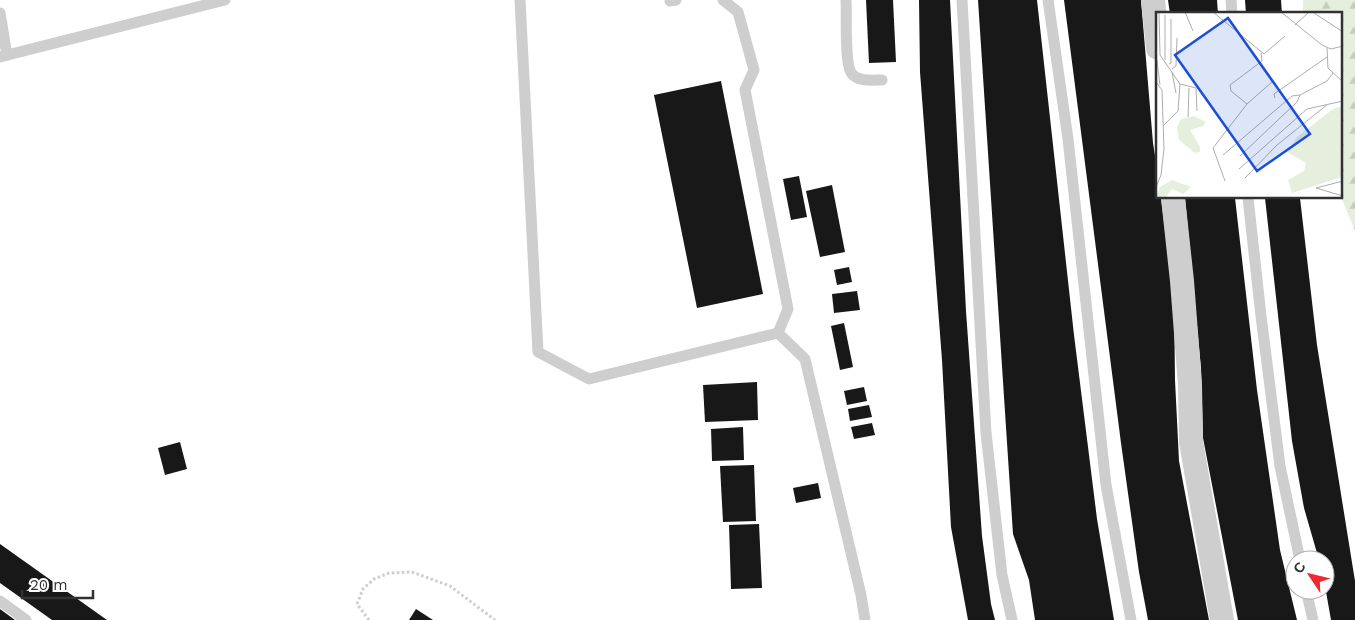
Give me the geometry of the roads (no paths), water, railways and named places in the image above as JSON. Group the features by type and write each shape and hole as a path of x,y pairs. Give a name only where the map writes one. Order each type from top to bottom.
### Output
{"street":[{"path":"1153,0 1156,29"},
{"path":"1173,199 1183,290 1190,385 1191,442 1222,620"}],"lane":[{"path":"0,13 4,56 225,0"},
{"path":"520,0 538,352 589,379 778,333"},
{"path":"723,0 738,12 754,70 745,90 788,309 778,333"},
{"path":"846,0 848,62 852,74 862,80 882,80"},
{"path":"962,0 986,433 1002,574 1012,620"},
{"path":"1048,0 1068,139 1106,484 1132,620"},
{"path":"1248,199 1260,316 1280,466 1298,550"},
{"path":"778,333 805,359 861,595 865,620"},
{"path":"1308,600 1313,620"},
{"path":"0,601 26,620"}]}
